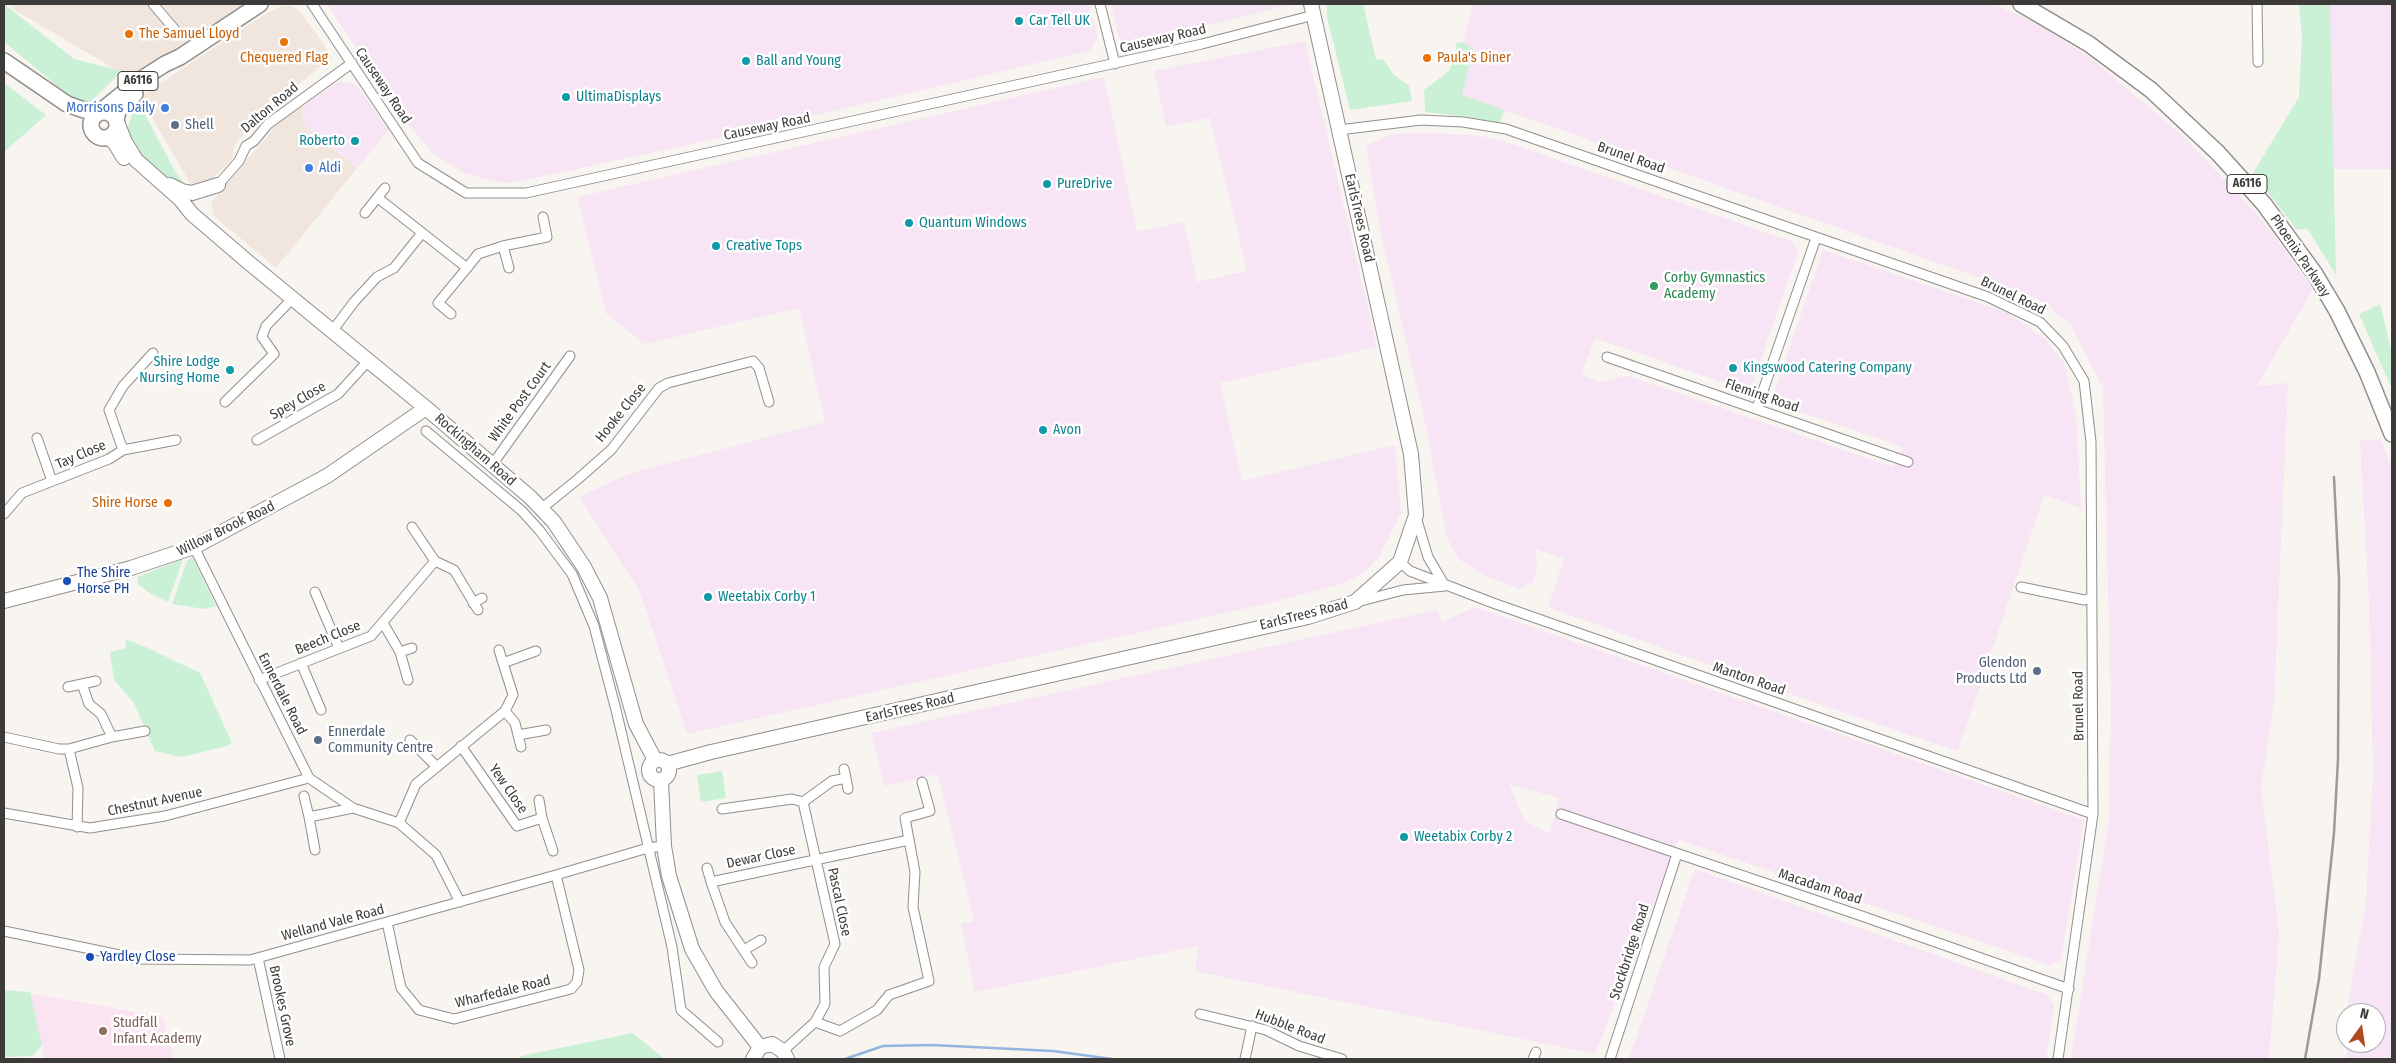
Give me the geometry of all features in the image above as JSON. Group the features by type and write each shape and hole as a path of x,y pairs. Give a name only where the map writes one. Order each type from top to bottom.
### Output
{"main road":[{"name":"A6116","path":"100,112 137,82 180,57 260,4"},
{"name":"Phoenix Parkway","path":"2022,4 2089,44 2151,90 2218,153 2264,204 2315,274 2334,306 2367,372 2392,431"},
{"name":"A6116","path":"117,121 118,111 128,99 170,70 180,57"},
{"path":"4,61 33,83 75,108 112,114 117,121 114,133 108,137 100,137 84,122 46,100 33,83"},
{"path":"93,132 91,120 100,112"}],"street":[{"path":"153,4 176,31"},
{"name":"Causeway Road","path":"312,4 418,163 466,193 526,194 1202,44 1312,9"},
{"path":"1100,4 1114,64"},
{"path":"2257,4 2258,62"},
{"name":"EarlsTrees Road","path":"661,762 1308,617 1355,602 1400,562 1416,515 1411,454 1312,9"},
{"name":"Dalton Road","path":"218,185 239,161 246,146 254,141 268,124 352,63"},
{"name":"Brunel Road","path":"1339,130 1421,120 1463,122 1506,129 1988,297 2040,322 2063,346 2084,381 2091,442 2093,814 2058,1059"},
{"name":"Rockingham Road","path":"117,121 129,150 142,166 180,199 192,214"},
{"name":"Rockingham Road","path":"108,137 144,180 174,204 192,214 369,360 492,465 554,522 584,567 600,598 636,724 661,762"},
{"path":"142,166 177,189 187,192 206,190 218,185"},
{"path":"365,213 385,188"},
{"path":"378,198 468,268"},
{"path":"451,314 438,303 478,254 503,246 547,237 543,217"},
{"path":"333,330 354,302 377,277 394,268 422,233"},
{"path":"1758,408 1816,238"},
{"path":"503,246 509,268"},
{"path":"225,402 274,354 262,337 266,326 293,298"},
{"name":"Tay Close","path":"4,514 22,493 109,459 123,450 109,410 123,386 153,353"},
{"name":"White Post Court","path":"492,465 570,356"},
{"name":"Fleming Road","path":"1607,357 1758,408 1908,462"},
{"name":"Spey Close","path":"257,440 338,394 369,360"},
{"name":"Hooke Close","path":"541,509 578,480 610,450 659,388 668,383 753,361 759,368 769,402"},
{"name":"Willow Brook Road","path":"4,601 131,568 194,547 327,476 426,408"},
{"path":"426,431 522,511 540,531 572,574 594,626 672,947 681,1010 718,1042"},
{"name":"Tay Close","path":"37,438 52,481"},
{"path":"123,450 176,440"},
{"path":"1355,602 1403,590 1445,586 1428,557 1416,515"},
{"path":"412,527 435,561 454,570 476,607 482,598"},
{"name":"Ennerdale Road","path":"194,547 309,778 353,808 399,823 436,855 460,902"},
{"name":"Beech Close","path":"260,680 371,636 435,561"},
{"name":"Manton Road","path":"1400,562 1410,571 1445,586 2093,814"},
{"path":"2021,587 2084,600 2091,598"},
{"path":"315,592 339,648"},
{"path":"383,623 400,652 408,680"},
{"path":"400,652 412,648"},
{"path":"399,823 416,784 505,712 513,696 499,650"},
{"path":"503,662 536,651"},
{"path":"301,663 321,710"},
{"path":"68,687 96,681"},
{"path":"82,684 90,704 101,714 112,736"},
{"path":"505,712 515,723 521,747"},
{"path":"4,737 59,749 69,749 112,736 145,730"},
{"path":"518,735 546,730"},
{"path":"410,740 438,767"},
{"name":"Yew Close","path":"461,746 518,826 542,818"},
{"path":"69,749 79,799 77,827"},
{"path":"661,762 668,774 661,780 664,846 669,876 692,949 716,991 760,1047"},
{"path":"722,809 792,799 803,802 845,773 848,789"},
{"name":"Chestnut Avenue","path":"4,813 77,827 112,826 166,816 309,778"},
{"path":"816,1022 840,1031 877,1010 889,995 929,981 913,907 915,872 905,818 930,811 922,782"},
{"path":"304,796 315,850"},
{"name":"Yew Close","path":"539,800 542,818 553,851"},
{"name":"Pascal Close","path":"785,1055 816,1022 825,1004 824,966 835,944 820,886 803,802"},
{"path":"309,817 353,808"},
{"name":"Macadam Road","path":"1561,814 1856,914 2069,989"},
{"name":"Dewar Close","path":"711,882 909,840"},
{"name":"Welland Vale Road","path":"5,932 139,959 250,960 556,876 648,848 664,846"},
{"name":"Stockbridge Road","path":"1610,1059 1677,854"},
{"name":"Dewar Close","path":"707,868 725,922 752,962"},
{"name":"Wharfedale Road","path":"387,922 401,988 419,1010 454,1020 571,989 577,982 580,970 556,876"},
{"path":"4,942 5,932"},
{"path":"744,950 761,940"},
{"name":"Brookes Grove","path":"258,958 280,1059"},
{"name":"Hubble Road","path":"1200,1014 1266,1030 1325,1057 1342,1059"},
{"path":"1245,1059 1252,1026"},
{"path":"753,1059 760,1047 772,1044 785,1055"}],"shaded area":[{"path":"15,4 253,4 134,80 11,8"},
{"path":"327,4 1089,4 1098,38 1089,51 687,145 504,183 464,173 434,154 405,121"},
{"path":"1111,4 1292,4 1130,45 1119,38"},
{"path":"1473,4 1994,4 2038,24 2093,60 2186,139 2262,220 2313,289 2257,386 2288,383 2274,701 2261,788 2279,933 2269,1059 2071,1059 2109,819 2111,703 2103,388 2070,324 2037,298 1462,95 1473,49 1463,42"},
{"path":"2328,4 2392,4 2392,169 2333,169"},
{"path":"284,5 291,6 301,12 332,57 277,102 235,144 232,159 207,184 193,188 140,97 265,14"},
{"path":"1305,41 1377,347 1220,383 1242,481 1395,445 1401,513 1379,557 1363,573 1341,584 1269,603 687,734 640,592 579,497 628,474 825,422 799,308 644,344 606,313 577,197 1104,77 1137,232 1184,222 1197,282 1247,271 1210,118 1166,126 1154,71"},
{"path":"339,81 356,85 389,130 357,168 303,123 304,105"},
{"path":"304,105 303,123 357,168 276,268 214,216 211,203 279,122"},
{"path":"1412,133 1477,135 1503,141 1793,242 1798,253 1752,384 1742,389 1595,338 1581,375 1600,382 1629,376 1893,467 1903,447 1771,402 1823,250 2008,313 2046,340 2064,363 2076,414 2081,508 2044,495 1958,751 1813,702 1548,607 1564,559 1536,549 1537,570 1534,581 1520,589 1485,576 1459,559 1447,538 1425,422 1380,230 1366,146 1389,135"},
{"path":"2381,439 2392,469 2392,1059 2346,1059 2347,1053 2386,1053 2386,1003 2348,1003 2366,903 2373,772 2369,602 2360,441"},
{"path":"1475,607 2084,820 2061,960 2049,965 1679,840 1595,1054 1195,971 1198,946 975,992 961,924 974,921 938,774 884,786 872,733 1437,610 1442,622","holes":["1509,784 1559,798 1549,834 1524,820"]},
{"path":"1695,869 2047,995 2054,1005 2046,1059 1629,1058"},
{"name":"Studfall Infant Academy","path":"30,993 163,1017 174,1059 45,1059"}],"green space":[{"path":"4,4 74,59 122,71 84,108 4,42"},
{"path":"1327,4 1363,4 1376,60 1383,59 1394,75 1409,86 1412,101 1350,110 1327,17"},
{"path":"2299,4 2330,4 2336,275 2307,228 2297,230 2253,173 2299,97 2302,37"},
{"path":"1463,42 1473,49 1462,95 1505,110 1499,123 1469,117 1425,112 1424,90 1449,71 1455,58 1456,43"},
{"path":"4,83 46,115 4,152"},
{"path":"141,107 176,173 186,186 168,181 144,160 133,142 128,127 133,113"},
{"path":"2380,304 2392,354 2392,389 2359,314"},
{"path":"192,557 216,606 204,609 172,604 187,561"},
{"path":"183,559 168,602 151,594 139,585 137,577"},
{"path":"125,639 200,673 232,743 227,746 181,757 155,751 134,703 114,680 110,652 126,648"},
{"path":"722,771 726,798 701,802 697,775"},
{"path":"4,990 30,992 42,1045 33,1056 4,1057"},
{"path":"633,1033 664,1059 520,1059 521,1056"}],"waterway":[{"path":"845,1059 883,1046 932,1045 1053,1051 1112,1059"}],"railway":[{"path":"2305,1059 2319,979 2334,833 2338,759 2339,580 2334,477"}],"place":[{"name":"Car Tell UK","path":"1019,21"},
{"name":"The Samuel Lloyd","path":"129,34"},
{"name":"Chequered Flag","path":"284,42"},
{"name":"Paula's Diner","path":"1427,58"},
{"name":"Ball and Young","path":"746,61"},
{"name":"UltimaDisplays","path":"566,97"},
{"name":"Morrisons Daily","path":"165,108"},
{"name":"Shell","path":"175,125"},
{"name":"Roberto","path":"355,141"},
{"name":"Aldi","path":"309,168"},
{"name":"PureDrive","path":"1047,184"},
{"name":"Quantum Windows","path":"909,223"},
{"name":"Creative Tops","path":"716,246"},
{"name":"Corby Gymnastics Academy","path":"1654,286"},
{"name":"Kingswood Catering Company","path":"1733,368"},
{"name":"Shire Lodge Nursing Home","path":"230,370"},
{"name":"Avon","path":"1043,430"},
{"name":"Shire Horse","path":"168,503"},
{"name":"The Shire Horse PH","path":"67,581"},
{"name":"Weetabix Corby 1","path":"708,597"},
{"name":"Glendon Products Ltd","path":"2037,671"},
{"name":"Ennerdale Community Centre","path":"318,740"},
{"name":"Weetabix Corby 2","path":"1404,837"},
{"name":"Yardley Close","path":"90,957"},
{"name":"Studfall Infant Academy","path":"103,1031"}]}
